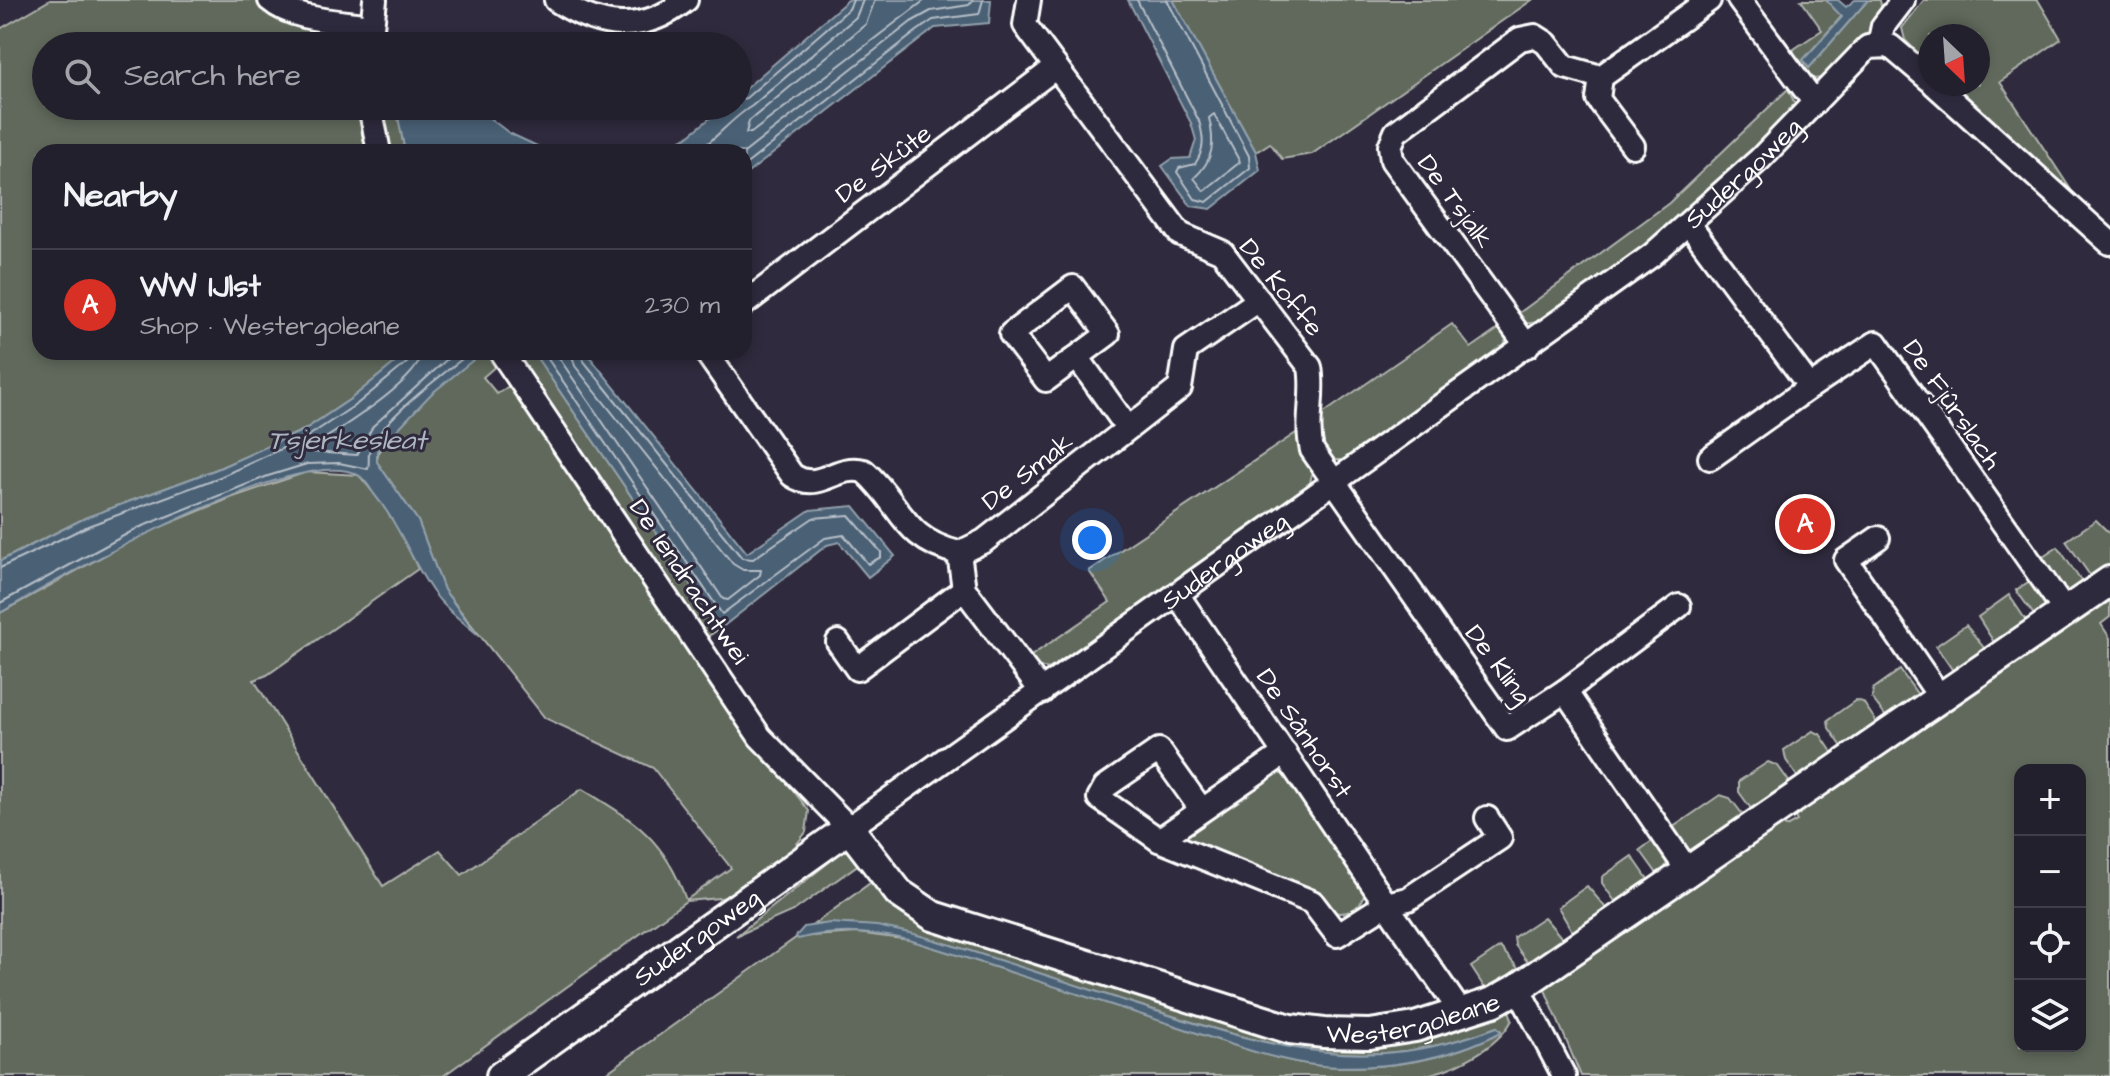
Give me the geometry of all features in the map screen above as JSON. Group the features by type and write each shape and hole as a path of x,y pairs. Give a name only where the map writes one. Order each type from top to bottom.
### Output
{"street":[{"path":"270,0 279,8 358,32"},
{"path":"371,32 375,0"},
{"path":"556,0 582,17 611,25 647,21 686,0"},
{"name":"De Koffe","path":"1029,0 1025,25 1180,234 1222,252 1310,367 1313,386 1309,435 1312,450 1333,484"},
{"path":"1633,146 1598,99 1601,77 1709,0"},
{"path":"1739,0 1815,103"},
{"path":"1903,0 1883,26 1879,45 1898,52 1918,70"},
{"name":"De Tsjalk","path":"1527,346 1397,168 1390,146 1396,132 1520,39 1535,36 1546,43 1565,67 1601,77"},
{"name":"Sudergoweg","path":"501,1076 1527,346 1689,224 1815,103 1858,55 1868,47 1879,45"},
{"name":"De Skûte","path":"752,298 1056,67"},
{"path":"1947,96 2110,243"},
{"path":"373,120 377,144"},
{"path":"1689,224 1810,387 1710,458"},
{"name":"De Smak","path":"959,553 984,541 1180,388 1186,350 1259,300"},
{"name":"De Fjûrslach","path":"1810,387 1876,343 2065,611"},
{"path":"1077,357 1127,427"},
{"name":"De Iendrachtwei","path":"506,360 760,737 849,828"},
{"path":"708,360 792,475 802,482 820,482 840,471 864,471 914,533 934,547 959,553 964,589 1042,692"},
{"name":"De Kling","path":"1333,484 1401,574 1507,729 1565,691 1688,871"},
{"path":"1878,538 1846,560 1940,697"},
{"name":"Westergoleane","path":"849,828 899,893 933,916 1290,1029 1370,1034 1415,1027 1462,1014 1518,988 2110,581"},
{"path":"838,642 857,669 964,589"},
{"name":"De Sânhorst","path":"1177,594 1462,1014"},
{"path":"1565,691 1679,606"},
{"path":"1201,809 1159,750 1100,793 1100,802 1159,840 1312,902 1337,935 1386,904 1408,899 1500,838 1487,818"},
{"path":"1159,840 1285,753"},
{"path":"1518,988 1564,1076"}],"green space":[{"path":"50,0 257,0 265,8 335,32 32,32 32,120 360,120 364,144 32,144 32,360 398,360 352,398 304,430 217,469 85,518 0,561 0,29"},
{"path":"1173,0 1532,0 1312,154 1282,159 1270,143 1256,152"},
{"path":"1801,0 1826,0 1842,16 1803,60 1809,68 1868,0 1880,0 1883,16 1830,77 1814,79 1793,57 1794,49 1822,30"},
{"path":"1924,0 2038,0 2061,39 2000,82 2079,202 1963,96 1990,96 1990,24 1918,24 1918,53 1905,40 1902,28"},
{"path":"1788,89 1797,108 1781,127 1651,242 1540,322 1521,324 1515,316 1669,203"},
{"path":"386,120 399,120 403,144 388,144"},
{"path":"1452,324 1471,348 1500,328 1506,339 1503,349 1349,460 1331,460 1321,445 1321,415"},
{"path":"473,360 495,360 498,364 483,377 497,394 512,384 734,714 809,811 806,832 790,853 731,897 686,901 443,1076 0,1076 0,613 141,535 233,497 307,472 359,475 395,519 418,569 267,675 254,680 383,886 440,850 462,875 582,789 618,811 646,834 668,861 686,900 731,868 653,768 545,718 444,590 418,521 377,462 380,449 390,434 438,387"},
{"path":"516,360 538,360 721,628 704,639"},
{"path":"1299,431 1300,451 1312,473 1309,489 1056,669 1040,667 1028,658 1110,602 1089,571"},
{"path":"2096,520 2110,534 2110,569 2094,581 2066,541"},
{"path":"2058,547 2085,587 2071,592 2060,588 2040,559"},
{"path":"2033,579 2047,604 2037,619 2016,590"},
{"path":"2110,591 2110,617 2101,624 2110,638 2110,1076 1581,1076 1543,985 1779,822 1786,827 1797,821 1792,811"},
{"path":"2009,595 2029,625 1997,647 1978,617"},
{"path":"1966,625 1988,653 1956,675 1936,646"},
{"path":"1900,670 1921,699 1889,721 1872,698 1873,689"},
{"path":"1856,700 1863,702 1880,727 1845,751 1829,728 1828,720"},
{"path":"1813,731 1820,734 1836,758 1801,782 1786,760 1784,750"},
{"path":"1768,762 1778,766 1793,787 1755,814 1739,792 1739,781"},
{"path":"1275,772 1290,777 1365,885 1363,899 1351,911 1331,912 1182,840 1183,831"},
{"path":"1720,795 1730,798 1747,820 1692,852 1687,851 1669,830"},
{"path":"1655,839 1667,862 1661,879 1640,850"},
{"path":"843,851 854,851 863,861 795,910 736,936"},
{"path":"1632,856 1652,885 1620,908 1602,883 1602,877"},
{"path":"877,878 894,900 1295,1040 1508,1007 1512,1020 1496,1040 1472,1057 1444,1070 1419,1076 602,1076 797,937 857,933 910,940 1246,1049 1284,1060 1323,1066 1391,1065 1415,1061 1460,1050 1501,1031 1497,1027 1451,1042 1408,1051 1366,1054 1284,1046 1199,1024 906,933 860,925 813,925"},
{"path":"1587,886 1611,914 1576,938 1558,907"},
{"path":"1544,917 1567,944 1532,968 1515,945 1514,937"},
{"path":"1500,947 1523,974 1488,993 1471,967"}],"water":[{"path":"848,0 991,0 989,23 935,28 752,170 752,144 673,144 708,120 752,120 752,83"},
{"path":"1128,0 1173,0 1256,152 1260,170 1211,209 1191,206 1162,166 1172,159 1190,158 1196,140 1191,123"},
{"path":"1826,0 1838,0 1846,7 1855,0 1868,0 1809,68 1803,60 1842,17"},
{"path":"399,120 492,120 509,133 533,144 403,144"},
{"name":"Tsjerkesleat","path":"398,360 473,360 431,394 377,451 377,462 418,521 444,590 477,634 433,592 365,481 358,475 328,470 285,478 234,495 123,546 0,613 0,561 85,518 217,469 304,430 352,398"},
{"path":"538,360 592,360 747,553 810,510 854,506 895,556 868,577 839,542 827,545 721,628"},
{"path":"830,923 877,926 914,934 1198,1024 1283,1046 1365,1054 1408,1051 1451,1042 1497,1027 1501,1032 1460,1050 1392,1064 1345,1067 1284,1060 909,940 854,933 798,939 796,936 804,927"}],"place":[{"name":"WW IJlst","path":"1805,524"}]}
